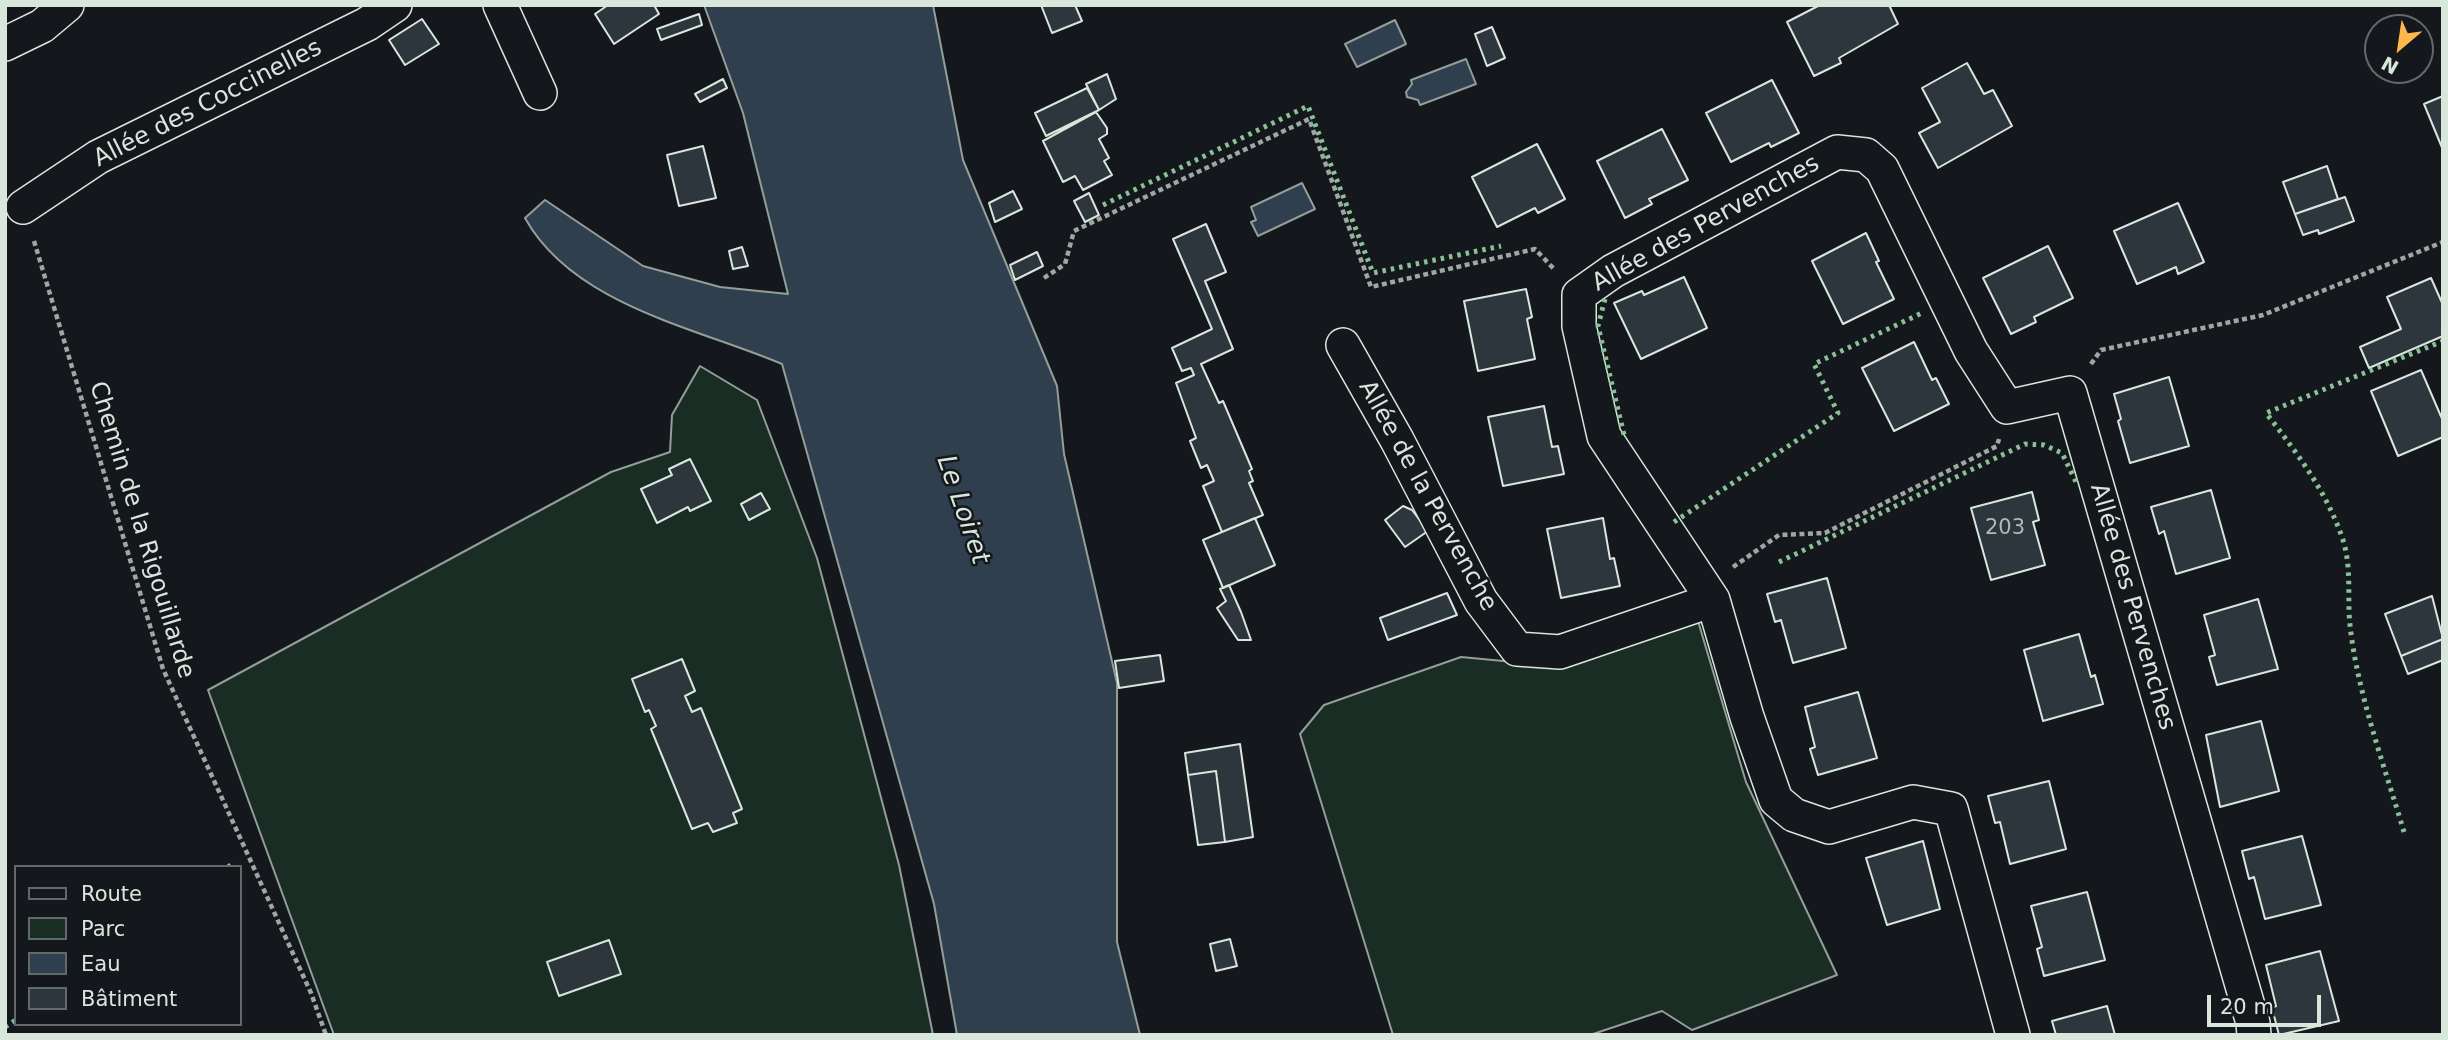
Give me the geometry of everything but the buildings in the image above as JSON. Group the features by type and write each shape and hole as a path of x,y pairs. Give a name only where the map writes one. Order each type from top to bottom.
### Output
{"street":[{"path":"5,44 41,26 67,5"},
{"name":"Allée des Coccinelles","path":"23,207 98,157 367,23 395,5"},
{"path":"500,5 540,93"},
{"name":"Allée des Pervenches","path":"2007,407 1971,351 1882,169 1866,155 1837,152 1613,271 1579,295 1579,326 1604,436 1709,593 1776,800 1794,815 1829,827 1913,802 1951,809 2013,1035"},
{"name":"Allée de la Pervenche","path":"1343,345 1397,440 1481,601 1517,649 1560,652 1709,593"},
{"path":"2007,407 2070,393"},
{"name":"Allée des Pervenches","path":"2070,393 2253,1023 2254,1035"}],"path":[{"path":"1044,278 1065,264 1074,231 1308,119 1371,286 1535,249 1579,295"},
{"name":"Chemin de la Rigouillarde","path":"23,207 163,669 306,980 326,1035"},
{"path":"2070,393 2101,350 2263,315 2443,242"},
{"path":"1709,593 1779,536 1825,533 1997,446 2007,407"}],"green space":[{"path":"700,366 757,400 817,558 899,865 933,1035 334,1035 208,690 611,472 670,452 672,415"},
{"path":"1698,621 1746,782 1837,975 1692,1030 1662,1011 1590,1035 1393,1035 1300,734 1324,705 1461,657 1546,665"}],"water":[{"name":"Le Loiret","path":"704,5 933,5 963,160 1057,386 1064,454 1117,683 1117,942 1140,1035 957,1035 934,904 782,364 676,325 605,293 573,272 546,248 525,218 545,200 643,266 720,287 788,294 743,113"},
{"path":"1395,20 1406,44 1357,67 1345,44"},
{"path":"1466,59 1476,84 1420,105 1418,100 1407,97 1406,92 1412,84 1411,80"},
{"path":"1302,183 1315,209 1258,236 1251,222 1256,220 1251,207"}],"hedge":[{"path":"1103,205 1308,106 1373,273 1501,246"},
{"path":"1605,299 1598,326 1625,439"},
{"path":"1674,522 1838,413 1814,364 1924,312"},
{"path":"2404,832 2372,730 2359,677 2350,625 2348,572 2343,540 2320,489 2266,413 2443,341"},
{"path":"1779,562 2025,444 2044,445 2062,453 2077,484"},
{"path":"231,865 235,862"},
{"path":"5,1027 14,1021"}]}
